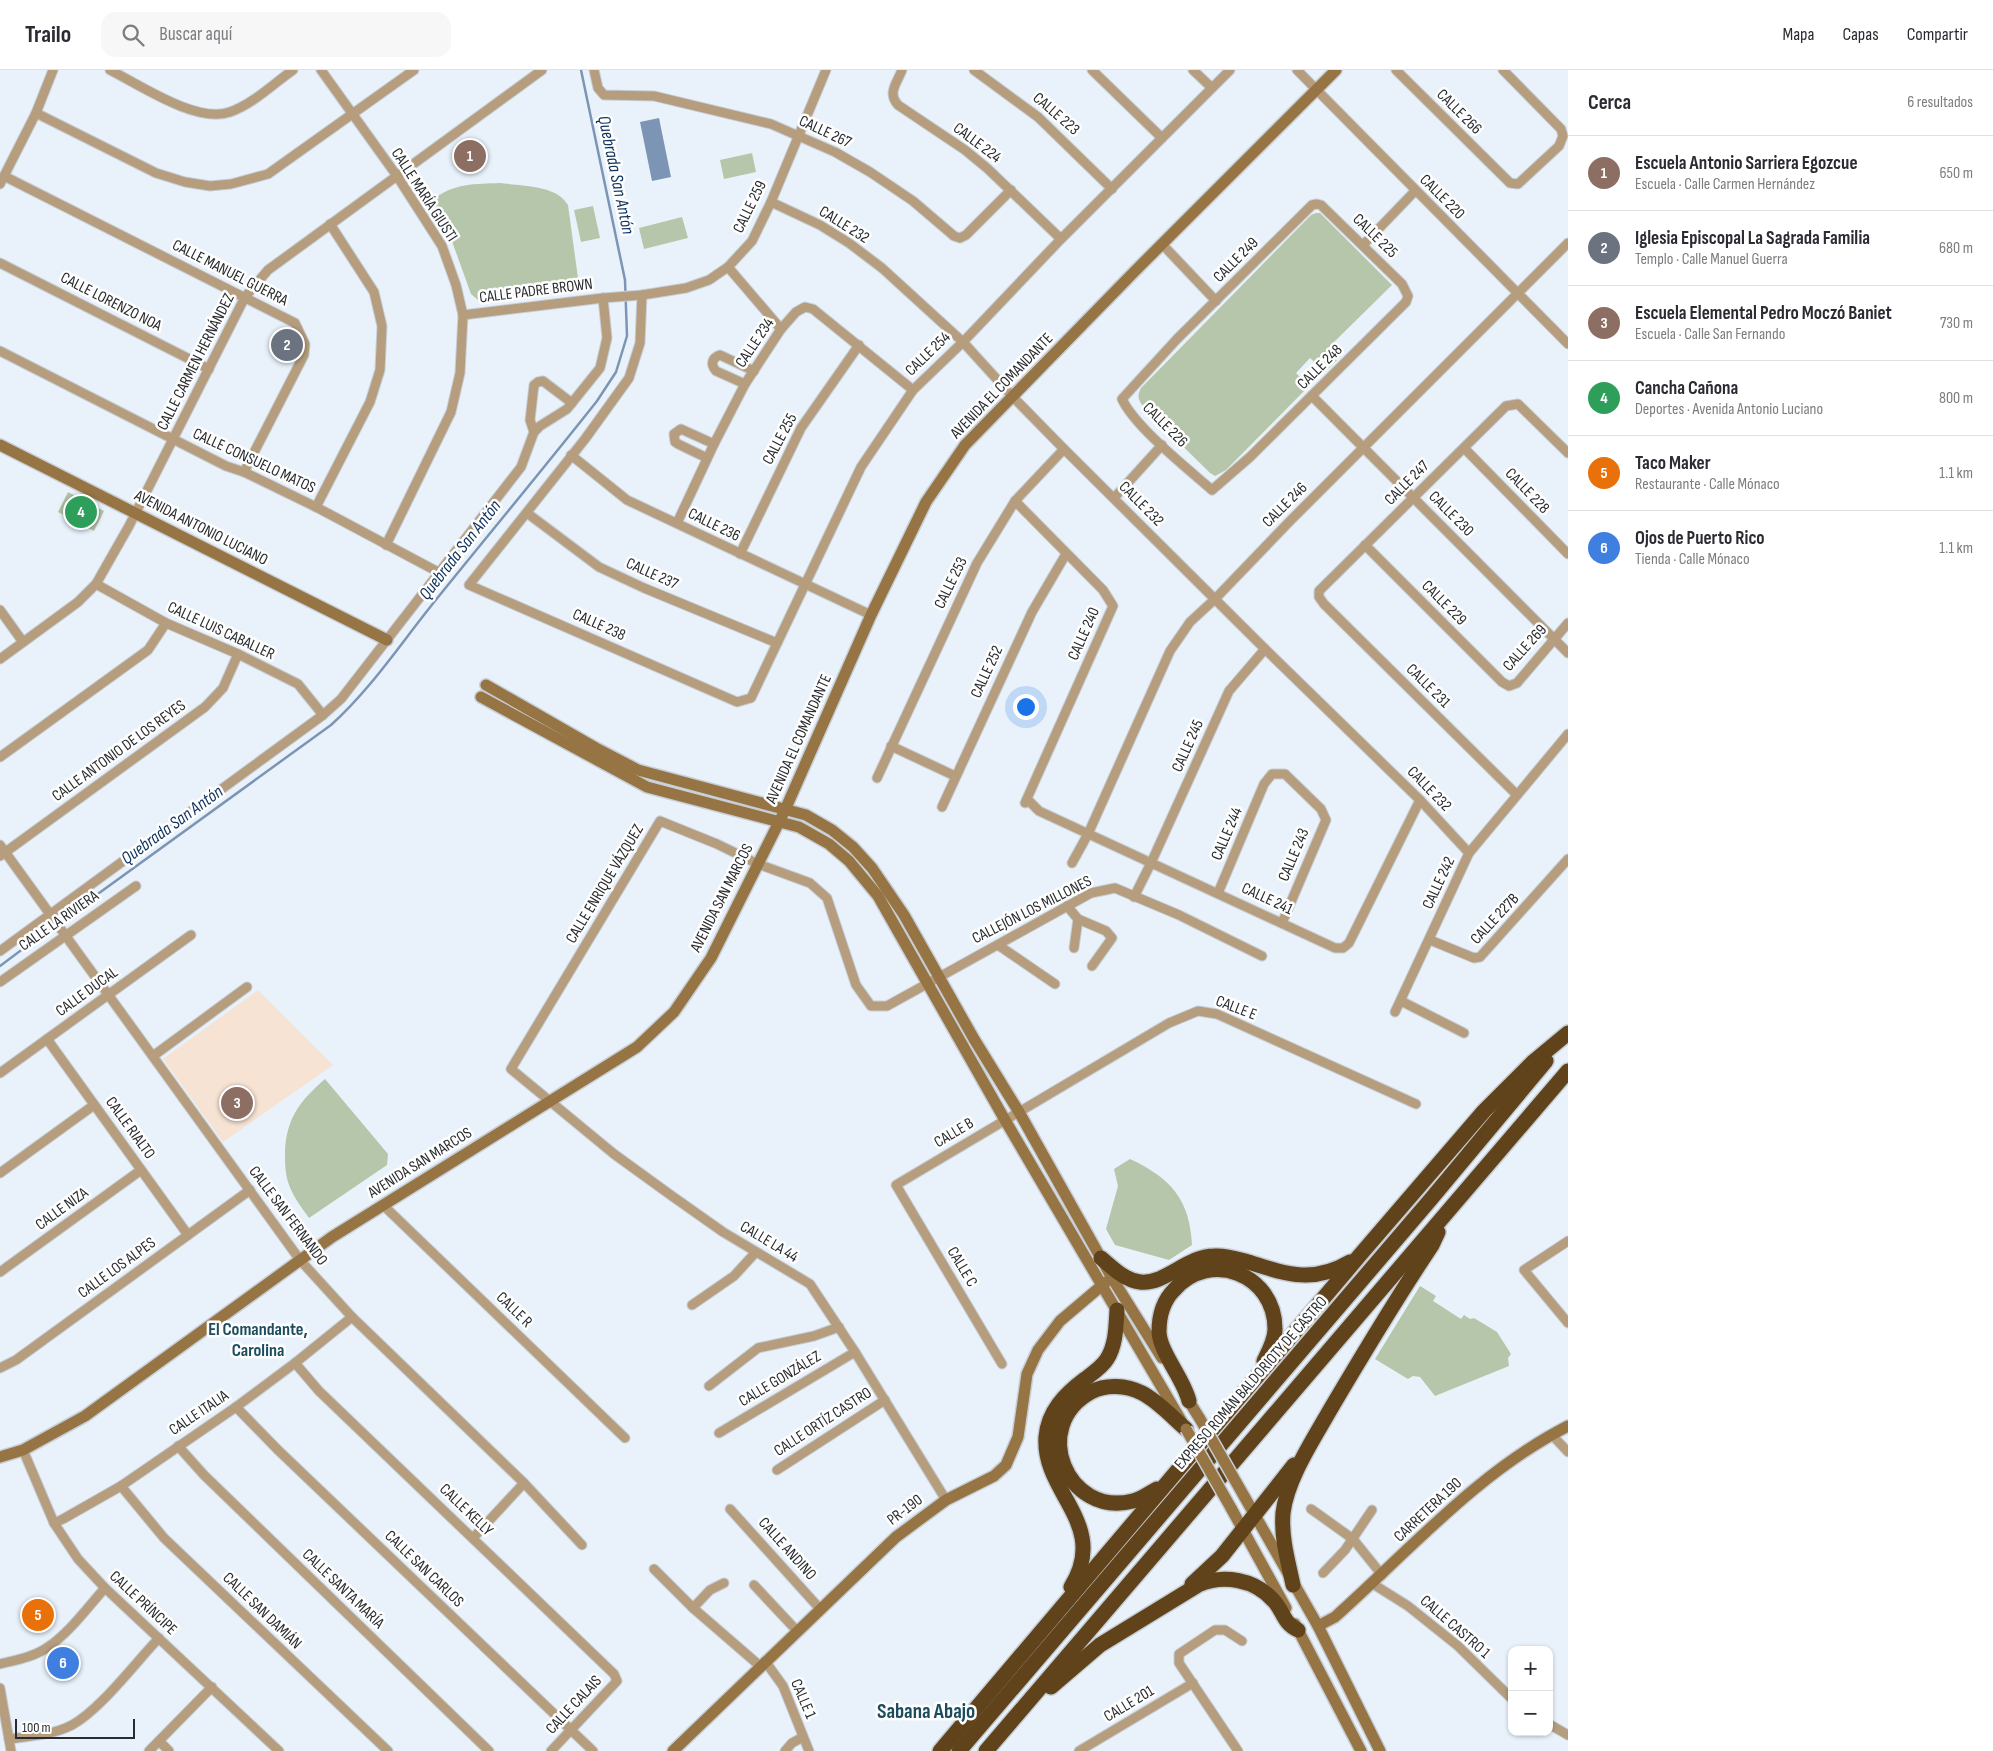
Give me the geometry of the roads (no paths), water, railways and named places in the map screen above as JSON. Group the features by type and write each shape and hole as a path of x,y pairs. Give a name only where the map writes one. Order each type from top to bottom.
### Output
{"highway":[{"path":"940,1751 1166,1482 1484,1112 1533,1062 1568,1034"},
{"name":"EXPRESO ROMÁN BALDORIOTY DE CASTRO","path":"959,1751 1431,1199 1568,1034"},
{"path":"986,1751 1568,1072"},
{"path":"1293,1584 1283,1535 1283,1512 1293,1480 1309,1446 1374,1335 1432,1245 1447,1212"},
{"path":"1101,1258 1124,1277 1148,1282 1205,1256 1232,1257 1285,1273 1305,1276 1338,1268 1360,1255"},
{"path":"1189,1401 1187,1391 1170,1361 1159,1335 1159,1325 1164,1304 1171,1294 1190,1276 1200,1272 1222,1270 1243,1274 1261,1288 1271,1307 1274,1317 1274,1338 1265,1360 1250,1385"},
{"path":"1053,1617 1077,1575 1082,1558 1083,1545 1079,1523 1046,1460 1048,1425 1060,1401 1068,1391 1101,1367 1109,1356 1115,1335 1117,1310"},
{"path":"1166,1482 1134,1501 1108,1502 1092,1496 1079,1488 1067,1474 1061,1461 1059,1444 1064,1421 1075,1403 1084,1396 1104,1388 1124,1387 1144,1394 1186,1429"},
{"path":"1178,1597 1222,1556 1309,1446"},
{"path":"1023,1707 1055,1684 1078,1662 1100,1645 1209,1580 1238,1580 1250,1584 1274,1601 1289,1626 1298,1630"}],"street":[{"path":"2,180 36,113 52,70"},
{"path":"110,70 181,106 214,116 245,105 293,70"},
{"name":"CALLE MARÍA GIUSTI","path":"321,70 397,176 442,246 456,285 463,315 460,373 451,412 386,545"},
{"path":"36,113 156,173 184,182 210,186 231,184 268,174 414,70"},
{"name":"CALLE CARMEN HERNÁNDEZ","path":"0,659 78,602 96,584 136,513 245,298 268,270 542,70"},
{"name":"CALLE 267","path":"594,70 598,88 604,95 654,96 771,124 835,152 870,172 913,201 954,236 960,238 966,235 1011,190"},
{"name":"CALLE 259","path":"613,297 639,295 698,285 728,267 752,241 771,202 826,70"},
{"name":"CALLE 224","path":"902,70 892,94 893,100 965,150 1011,190 1061,239"},
{"name":"CALLE 223","path":"974,70 1038,117 1112,189"},
{"path":"1092,70 1162,138"},
{"path":"1193,70 1212,88"},
{"name":"CALLE 254","path":"723,696 737,702 752,698 861,467 913,390 963,342 1061,239 1230,70"},
{"name":"CALLE 220","path":"1297,70 1568,344"},
{"name":"AVENIDA EL COMANDANTE","path":"779,822 871,615 926,502 965,445 1336,70"},
{"name":"CALLE 266","path":"1396,70 1510,183 1518,184 1559,146 1563,136 1561,129 1503,70"},
{"name":"CALLE MANUEL GUERRA","path":"2,180 295,324 305,344 304,355 244,472"},
{"path":"1363,245 1415,191"},
{"name":"CALLE 232","path":"771,202 820,225 850,244 882,268 963,342 1064,449 1265,650 1420,800 1469,853"},
{"name":"CALLE 225","path":"1317,204 1322,205 1402,284 1408,296"},
{"name":"CALLE 249","path":"1177,340 1312,205 1317,204"},
{"path":"316,507 370,402 380,370 382,326 374,292 330,224"},
{"name":"CALLE 246","path":"1072,863 1088,834 1170,651 1190,622 1568,243"},
{"path":"1162,244 1216,301"},
{"name":"CALLE LORENZO NOA","path":"0,263 209,368"},
{"path":"728,267 782,329"},
{"path":"526,513 630,378 640,343 639,295"},
{"name":"CALLE 248","path":"1250,457 1406,302 1408,296"},
{"name":"CALLE PADRE BROWN","path":"463,315 613,297"},
{"path":"0,952 323,715 341,699 521,467 534,432 567,409 600,368 607,338 603,298"},
{"name":"CALLE 234","path":"677,523 707,458 745,384 782,329 796,312 805,308 813,309 913,390"},
{"name":"CALLE 226","path":"1177,340 1122,399 1127,408 1162,445 1212,490 1250,457"},
{"name":"CALLE 255","path":"740,554 800,428 859,346"},
{"name":"CALLE CONSUELO MATOS","path":"0,351 226,466 244,472 316,507 440,573"},
{"path":"745,384 716,371 712,361 720,355 754,371"},
{"path":"534,432 530,420 534,385 543,380 572,402"},
{"name":"CALLE 230","path":"1312,396 1568,652"},
{"name":"CALLE 247","path":"1320,597 1321,588 1506,406 1518,404 1568,453"},
{"path":"707,458 678,444 674,434 682,429 714,444"},
{"name":"AVENIDA ANTONIO LUCIANO","path":"0,445 387,640"},
{"path":"1114,498 1162,445"},
{"name":"CALLE 228","path":"1464,448 1568,554"},
{"name":"CALLE 253","path":"891,746 977,562 1015,501 1064,449"},
{"name":"CALLE 236","path":"571,456 627,500 871,615"},
{"name":"CALLE 240","path":"1015,501 1103,590 1113,606 1025,803 1029,801"},
{"name":"CALLE 238","path":"526,513 469,584 723,696"},
{"name":"CALLE 237","path":"526,513 599,567 644,588 777,643"},
{"name":"CALLE 229","path":"1365,545 1502,682"},
{"name":"CALLE 252","path":"942,807 1032,612 1066,554"},
{"name":"CALLE LUIS CABALLER","path":"96,584 166,623 238,654 298,684 323,715"},
{"name":"CALLE 231","path":"1320,597 1324,604 1517,795"},
{"path":"0,610 23,642"},
{"path":"0,757 148,650 166,623"},
{"name":"CALLE 269","path":"1502,682 1508,686 1516,683 1568,623"},
{"name":"CALLE 245","path":"1134,897 1230,692 1265,650"},
{"name":"CALLE ANTONIO DE LOS REYES","path":"2,851 205,707 223,688 238,654"},
{"path":"1361,1751 1243,1529 1005,1120 878,896 849,861 829,844 799,827 647,787 480,697 486,685 638,770 806,815 832,830 853,846 885,885 1022,1109 1112,1278 1200,1419 1318,1626 1377,1750"},
{"name":"CALLE 242","path":"1395,1012 1469,853 1568,734"},
{"path":"877,778 891,746 955,776"},
{"name":"CALLE 243","path":"1263,787 1272,774 1285,774 1321,809 1326,820 1282,923"},
{"name":"CALLE 244","path":"1218,893 1263,787"},
{"name":"CALLE 241","path":"1029,801 1039,811 1088,834 1335,948 1343,948 1349,943 1420,800"},
{"name":"CALLE ENRIQUE VÁZQUEZ","path":"511,1069 660,821 717,844 758,864 810,882 828,898 856,985 871,1006 887,1006 928,984"},
{"name":"AVENIDA SAN MARCOS","path":"0,1457 23,1450 85,1416 332,1237 637,1047 674,1012 711,958 779,822"},
{"name":"CALLE SAN FERNANDO","path":"2,851 109,995 300,1260 352,1318 524,1483 582,1545"},
{"name":"CALLE 227B","path":"1430,940 1474,958 1480,958 1568,859"},
{"name":"CALLE LA RIVIERA","path":"0,982 136,886"},
{"name":"CALLEJÓN LOS MILLONES","path":"928,984 939,976 1091,893 1115,888 1179,915 1262,956"},
{"path":"1067,906 1078,919 1094,924 1106,931 1112,938 1092,966"},
{"path":"1074,948 1078,919"},
{"name":"CALLE DUCAL","path":"0,1073 191,935"},
{"path":"998,945 1055,984"},
{"path":"153,1056 247,987"},
{"path":"1401,1001 1464,1032"},
{"name":"CALLE E","path":"1022,1109 1179,1018 1198,1011 1218,1014 1416,1104"},
{"name":"CALLE RIALTO","path":"47,1039 188,1235"},
{"name":"CALLE LA 44","path":"511,1069 614,1154 709,1222 810,1284 855,1352 946,1500"},
{"path":"0,1173 94,1105"},
{"name":"CALLE B","path":"896,1185 1022,1109"},
{"name":"CALLE NIZA","path":"0,1272 141,1170"},
{"name":"CALLE C","path":"896,1185 1002,1364"},
{"name":"CALLE LOS ALPES","path":"0,1368 16,1360 250,1190"},
{"name":"CALLE R","path":"383,1205 625,1438"},
{"path":"1568,1241 1524,1270 1568,1323"},
{"path":"692,1304 734,1276 756,1252"},
{"name":"PR-190","path":"673,1751 896,1537 946,1500 994,1476 1006,1465 1018,1437 1027,1374 1038,1350 1060,1321 1112,1278"},
{"name":"CALLE ITALIA","path":"54,1523 122,1486 236,1407 296,1363 352,1318"},
{"path":"710,1386 758,1348 814,1336 839,1327"},
{"name":"CALLE GONZÁLEZ","path":"719,1433 855,1352"},
{"name":"CALLE KELLY","path":"296,1363 319,1391 617,1678"},
{"name":"CALLE ORTÍZ CASTRO","path":"777,1470 885,1400"},
{"name":"CALLE SAN CARLOS","path":"236,1407 278,1450 593,1751"},
{"name":"CARRETERA 190","path":"1318,1626 1335,1617 1373,1584 1489,1476 1552,1434 1568,1426"},
{"path":"1552,1434 1568,1452"},
{"name":"CALLE SANTA MARÍA","path":"178,1446 204,1475 489,1751"},
{"name":"CALLE PRÍNCIPE","path":"23,1450 54,1523 78,1559 105,1588 279,1751"},
{"path":"473,1538 524,1483"},
{"name":"CALLE SAN DAMIÁN","path":"122,1486 164,1538 388,1751"},
{"name":"CALLE ANDINO","path":"730,1509 821,1610"},
{"path":"1311,1509 1353,1539 1382,1575"},
{"path":"1323,1573 1353,1539 1372,1510"},
{"name":"CALLE 1","path":"654,1569 693,1608 763,1664 783,1686 809,1751"},
{"path":"693,1608 710,1590 724,1583"},
{"name":"CALLE CASTRO 1","path":"1373,1584 1408,1606 1458,1646 1508,1695"},
{"path":"754,1585 798,1632"},
{"path":"0,1664 29,1656 47,1648 65,1633 105,1588"},
{"path":"1238,1751 1180,1663 1179,1654 1185,1648 1215,1630 1225,1630 1242,1641"},
{"path":"9,1739 53,1732 73,1724 95,1708 159,1638"},
{"name":"CALLE CALAIS","path":"551,1751 617,1682 617,1678"},
{"name":"CALLE 201","path":"1079,1751 1193,1683"},
{"path":"149,1751 212,1687"},
{"path":"0,1688 11,1751"},
{"path":"1553,1726 1568,1735"},
{"path":"784,1751 792,1743 803,1737"},
{"path":"159,1741 169,1751"}],"water":[{"path":"659,118 671,177 652,181 640,122"}],"waterway":[{"name":"Quebrada San Antón","path":"66,917 331,725 346,711 373,681 435,601 597,401 616,372 627,336 625,280 581,70"},
{"name":"Quebrada San Antón","path":"0,966 52,927"}],"place":[{"name":"Escuela Antonio Sarriera Egozcue","path":"470,156"},
{"name":"Iglesia Episcopal La Sagrada Familia","path":"287,345"},
{"name":"Cancha Cañona","path":"81,512"},
{"name":"Escuela Elemental Pedro Moczó Baniet","path":"237,1103"},
{"name":"Taco Maker","path":"38,1615"},
{"name":"Ojos de Puerto Rico","path":"63,1663"}],"district":[{"name":"El Comandante, Carolina","path":"258,1339"},
{"name":"Sabana Abajo","path":"926,1711"}]}
